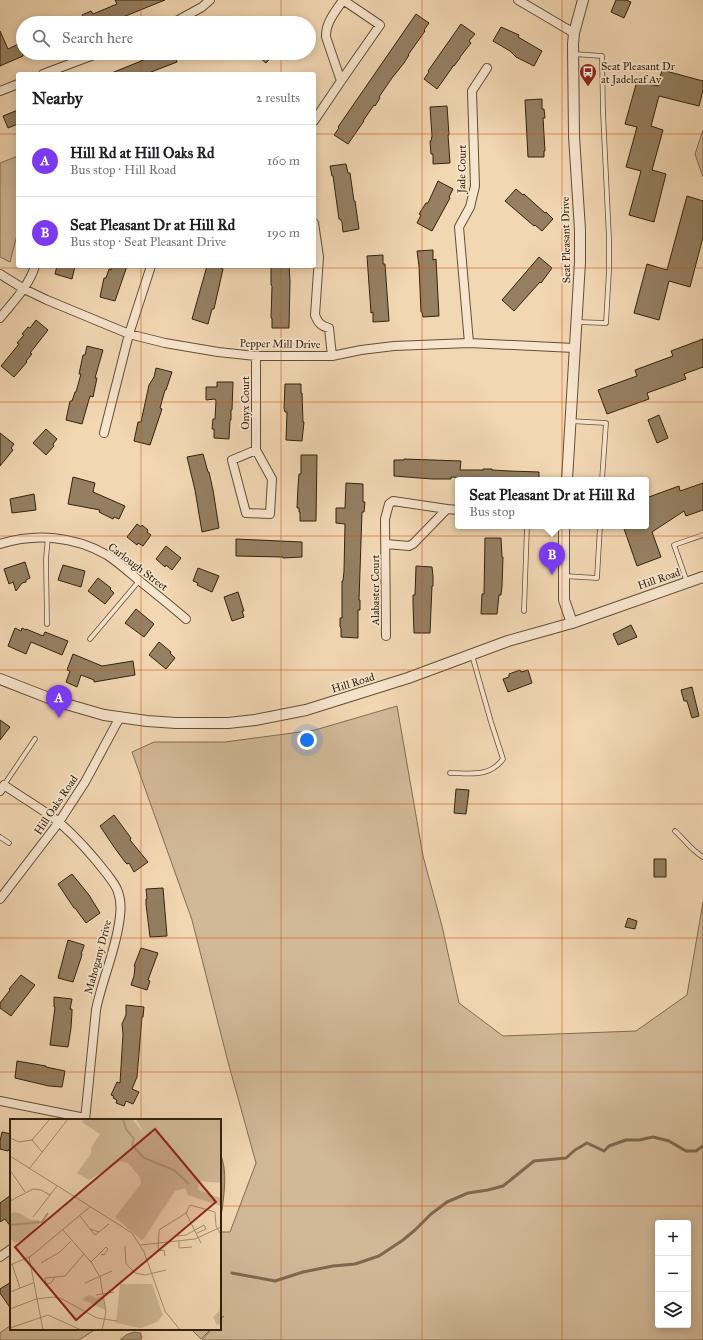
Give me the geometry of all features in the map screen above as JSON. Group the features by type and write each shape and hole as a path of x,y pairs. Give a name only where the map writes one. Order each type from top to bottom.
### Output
{"street":[{"path":"186,16 202,7 210,0"},
{"path":"316,118 380,25 343,0 328,23 326,31 340,81"},
{"path":"518,0 574,33"},
{"name":"Seat Pleasant Drive","path":"566,477 577,322 580,230 574,136 573,54 574,33 583,0"},
{"path":"48,72 80,60"},
{"name":"Jade Court","path":"469,343 459,227 470,207 475,186 472,91 487,68"},
{"path":"0,91 16,85"},
{"path":"316,237 319,257 315,315 318,322 323,327 329,328 332,356"},
{"path":"0,318 24,289 32,276 34,268"},
{"path":"104,433 129,334 150,268"},
{"name":"Pepper Mill Drive","path":"0,274 24,289 129,334 165,343 218,352 256,356 332,356 361,350 394,346 469,343 574,348"},
{"name":"Onyx Court","path":"256,356 256,450 272,479 270,514 246,513 232,460 256,450"},
{"name":"Alabaster Court","path":"386,636 385,519 388,504 393,501 455,510"},
{"name":"Alabaster Court","path":"386,544 409,546 413,544 448,509"},
{"path":"564,529 564,600 572,623"},
{"name":"Carlough Street","path":"0,544 26,537 48,537 65,539 92,548 108,556 186,619"},
{"name":"Hill Road","path":"0,679 59,702 104,715 148,721 203,724 228,723 286,715 408,678 508,641 572,623 703,576"},
{"name":"Hill Oaks Road","path":"0,899 59,822 85,782 120,717"},
{"name":"Mahogany Drive","path":"2,788 59,822 82,846 115,885 119,895 121,906 120,917 115,942 96,1010 85,1119"},
{"path":"0,1101 85,1119"},
{"path":"0,1257 10,1250"}],"lane":[{"path":"573,54 602,56 609,239 606,323 577,322"},
{"path":"570,421 606,423 602,477"},
{"path":"524,611 527,529"},
{"path":"564,576 597,578 600,529"},
{"path":"687,582 674,545 703,535"},
{"path":"47,624 46,559 48,537"},
{"path":"90,639 139,580"},
{"path":"450,773 482,774 498,766 503,759 472,655"},
{"path":"2,788 35,739"},
{"path":"675,831 694,852 703,857"},
{"path":"0,837 10,843"}],"shaded area":[{"path":"703,130 703,177 695,154"},
{"path":"16,157 16,239 10,262 0,257 0,163"},
{"path":"397,706 423,856 442,926 459,1003 503,1036 636,1031 687,995 703,902 703,1340 202,1340 211,1330 221,1330 221,1319 224,1316 221,1318 221,1232 230,1232 256,1163 228,1062 192,920 132,752 154,742 225,742 315,730"},
{"path":"221,1156 225,1175 221,1212"},
{"path":"10,1326 10,1330 94,1330 79,1340 0,1340 0,1333"},
{"path":"192,1330 210,1330 201,1339"},
{"path":"134,1332 140,1333 142,1337 140,1340 120,1340 126,1335"}],"building":[{"path":"115,0 165,0 125,16 82,15 91,11 93,14 117,4"},
{"path":"616,0 626,0 631,2 624,18 611,12"},
{"path":"416,14 429,23 424,30 425,31 348,144 334,135 339,128 338,127"},
{"path":"461,24 475,34 469,41 471,43 437,89 424,79"},
{"path":"501,27 519,35 518,37 542,51 534,66 516,57 510,51 493,41"},
{"path":"0,31 8,49 16,45 16,59 0,66"},
{"path":"144,60 176,60 177,62 151,72 114,72"},
{"path":"662,70 703,81 703,90 699,106 659,96 651,126 663,130 652,170 666,174 654,222 629,215 641,171 626,167 637,127 625,124 637,81 658,86"},
{"path":"542,99 542,109 544,109 545,118 543,118 544,157 528,157 525,100"},
{"path":"447,106 450,163 433,164 433,154 431,154 430,141 432,136 430,107"},
{"path":"16,111 16,125 8,128 3,116"},
{"path":"346,164 348,173 350,173 359,229 343,232 342,222 339,219 333,176 330,166"},
{"path":"438,181 453,189 449,197 450,198 432,231 417,223 421,215 419,214 426,203 428,203"},
{"path":"516,189 553,219 542,231 505,201"},
{"path":"687,196 703,201 703,237 690,287 669,281 659,320 634,313 647,264 667,270"},
{"path":"433,250 433,260 436,259 439,316 423,317 421,312 417,251"},
{"path":"383,255 389,321 373,322 367,256"},
{"path":"539,257 552,268 541,283 540,282 514,311 502,300"},
{"path":"56,268 75,268 72,279 55,274"},
{"path":"112,268 126,268 115,301 100,297 104,278 106,278 109,269 111,270"},
{"path":"206,268 223,269 214,309 212,309 208,324 192,319"},
{"path":"271,268 289,268 289,328 272,328"},
{"path":"36,320 48,330 30,353 32,354 26,361 27,362 14,377 1,366 19,344 17,343 24,335 22,334 28,327 30,328"},
{"path":"703,339 703,367 684,374 686,379 647,393 649,399 607,414 598,390 637,376 635,370 673,356 671,351"},
{"path":"87,346 103,350 95,378 97,378 93,397 90,396 82,424 66,420 70,401 72,401 76,392 81,374 79,374 83,355 85,355"},
{"path":"156,368 172,372 165,390 160,408 162,409 150,445 134,441 138,422 141,422 149,385 154,377"},
{"path":"217,382 233,382 229,439 214,438 214,429 212,429 213,419 215,419 216,401 215,399 206,400 206,387 217,387"},
{"path":"285,384 301,384 304,422 302,441 286,440 287,412 285,412 284,408"},
{"path":"659,415 668,438 657,443 648,420"},
{"path":"46,429 57,439 53,444 54,446 46,455 33,443"},
{"path":"0,433 14,444 11,448 13,450 0,466"},
{"path":"203,454 213,490 219,528 202,532 195,490 187,457"},
{"path":"301,455 317,455 316,521 300,521 300,512 299,508 297,508 299,474 301,474"},
{"path":"394,460 461,461 460,470 492,469 539,472 539,477 451,477 451,479 432,479 394,476"},
{"path":"73,477 95,483 93,492 125,506 119,519 114,517 113,519 99,512 100,510 68,504"},
{"path":"346,483 363,484 363,502 365,502 364,512 362,512 358,638 341,637 340,627 340,618 342,618 345,524 336,523 336,508 345,508"},
{"path":"703,483 703,510 686,516 684,511 652,532 661,557 637,566 624,529 649,529 649,497 679,486 680,491"},
{"path":"34,494 36,510 12,513 10,499"},
{"path":"137,524 141,527 142,525 151,535 143,546 138,543 137,545 127,537"},
{"path":"485,538 501,538 503,557 502,586 501,595 499,595 497,614 481,614 482,594 484,594"},
{"path":"236,539 302,542 302,557 283,558 236,556"},
{"path":"166,546 181,558 172,570 166,565 165,567 156,559"},
{"path":"25,562 30,578 26,580 26,582 22,583 16,591 13,582 9,584 4,569"},
{"path":"63,565 85,571 81,587 58,580"},
{"path":"416,566 432,567 433,586 430,633 414,633 413,595 415,595"},
{"path":"198,568 219,576 212,592 197,585 198,583 193,581"},
{"path":"98,578 111,588 110,589 114,593 105,604 88,591"},
{"path":"238,592 244,611 242,611 244,617 232,621 224,597"},
{"path":"136,609 154,624 144,637 125,623"},
{"path":"631,625 637,637 618,645 613,634"},
{"path":"15,628 21,631 22,628 26,629 43,636 45,632 68,641 62,655 31,642 26,654 8,646"},
{"path":"159,642 171,652 170,653 175,658 166,669 149,655"},
{"path":"73,654 102,666 133,661 135,675 94,682 94,680 81,675 77,687 66,682 70,671 67,670"},
{"path":"520,670 521,672 528,670 532,683 508,692 503,679 509,677 509,674"},
{"path":"692,687 699,716 692,718 687,701 684,701 681,690"},
{"path":"0,720 10,727 0,740"},
{"path":"456,789 469,790 466,814 454,813"},
{"path":"114,815 131,838 130,840 148,862 134,872 129,863 127,864 125,862 100,826"},
{"path":"654,859 666,859 666,877 654,877"},
{"path":"72,874 89,895 100,913 86,923 58,884"},
{"path":"163,888 167,936 150,937 146,904 146,889"},
{"path":"628,918 637,921 635,929 625,927"},
{"path":"68,940 84,945 73,982 58,978"},
{"path":"141,948 158,953 148,980 150,981 147,990 131,985 134,976 134,966"},
{"path":"21,975 35,985 11,1016 0,1008 0,1003"},
{"path":"54,997 72,999 70,1009 72,1009 71,1028 68,1047 50,1045 55,1007"},
{"path":"126,1005 144,1007 137,1077 132,1089 139,1092 133,1104 126,1101 124,1106 116,1103 117,1100 111,1095 117,1082 120,1083 123,1034 122,1024 126,1015"},
{"path":"17,1061 65,1071 62,1087 49,1086 15,1078"},
{"path":"2,1132 10,1134 10,1150 8,1151 0,1149"},
{"path":"10,1196 10,1226 5,1219 0,1222 0,1203"},
{"path":"10,1283 10,1308 0,1293 0,1289"}],"waterway":[{"path":"232,1273 275,1281 303,1272 333,1266 355,1264 379,1256 403,1240 431,1214 447,1202 468,1193 503,1186 534,1161 566,1158 575,1150 587,1143 604,1151 609,1146 626,1140 639,1140 653,1137 669,1141 686,1151 696,1151 703,1146"}],"place":[{"name":"Seat Pleasant Dr at Jadeleaf Av","path":"588,87"},
{"name":"Seat Pleasant Dr at Hill Rd","path":"552,575"},
{"name":"Hill Rd at Hill Oaks Rd","path":"59,718"}]}
